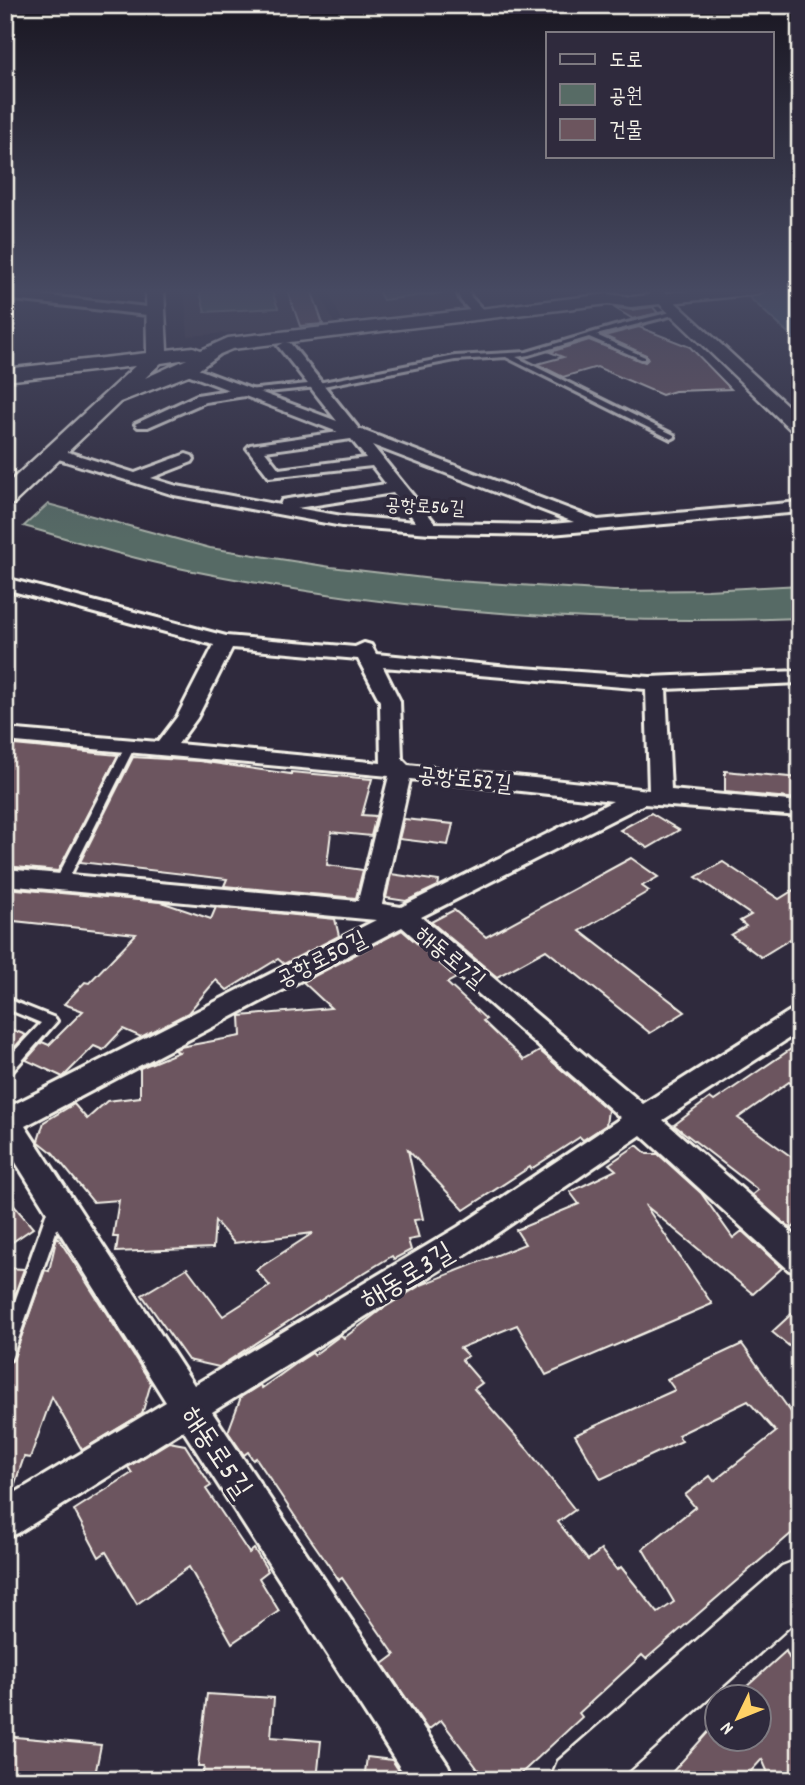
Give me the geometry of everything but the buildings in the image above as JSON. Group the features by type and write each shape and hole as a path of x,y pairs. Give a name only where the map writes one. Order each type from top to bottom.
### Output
{"main road":[{"path":"93,372 107,376 120,392"},
{"path":"5,499 140,372"},
{"path":"120,392 177,372"}],"street":[{"path":"196,372 601,526"},
{"path":"307,372 430,527"},
{"path":"741,372 800,428"},
{"path":"143,424 202,398 247,391"},
{"path":"356,433 255,448 275,474 376,461"},
{"name":"공항로56길","path":"55,453 174,490 342,521 540,530 800,507"},
{"path":"135,478 186,459"},
{"path":"288,505 398,487"},
{"path":"5,583 225,642 366,653 464,670 656,683 798,679"},
{"path":"163,750 187,718 225,642"},
{"path":"366,653 390,701 391,761 401,771 368,910"},
{"path":"649,797 656,683"},
{"name":"공항로52길","path":"5,735 800,809"},
{"name":"공항로50길","path":"6,1122 404,916 649,797"},
{"name":"해동로7길","path":"5,877 368,910 404,916 797,1253"},
{"name":"해동로3길","path":"5,1520 469,1236 642,1118 800,1018"},
{"name":"해동로5길","path":"6,1122 188,1408 433,1780"},
{"path":"577,1780 800,1584"}],"lane":[{"path":"247,391 318,385 381,372"},
{"path":"542,372 671,437"},
{"path":"61,882 130,746"},
{"path":"5,1003 50,1021 5,1070"},
{"path":"5,1354 58,1204"}],"green space":[{"path":"48,504 210,548 331,567 441,580 614,591 800,585 800,618 646,620 569,617 340,596 167,566 24,526"}]}
